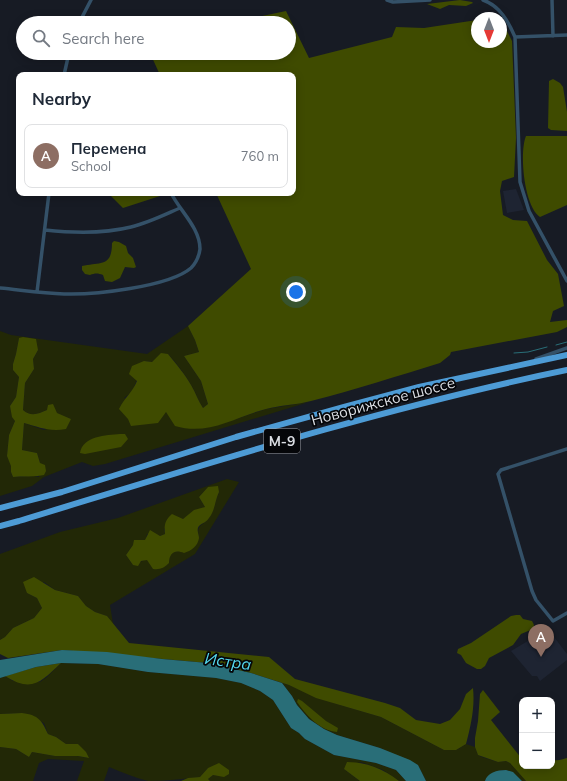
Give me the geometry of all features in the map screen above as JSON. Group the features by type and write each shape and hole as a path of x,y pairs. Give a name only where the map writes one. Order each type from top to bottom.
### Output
{"highway":[{"name":"Новорижское шоссе","path":"0,508 62,492 286,423 419,388 567,355"},
{"name":"Новорижское шоссе","path":"0,526 334,426 425,402 567,370"}],"street":[{"path":"83,16 91,0"},
{"path":"387,0 393,2 430,0"},
{"path":"483,0 496,7 503,14 515,37 520,182 529,211 567,281"},
{"path":"552,0 553,36"},
{"path":"515,37 567,35"},
{"path":"65,72 67,60"},
{"path":"38,292 49,196"},
{"path":"0,288 69,294 106,292 155,283 184,272 196,262 199,256 199,242 197,233 173,196"},
{"path":"45,230 88,232 125,228 151,221 180,208"},
{"path":"524,364 567,348"},
{"path":"567,449 501,470 498,474 532,591 536,600 553,621 567,613"}],"shaded area":[{"path":"516,189 524,210 507,213 503,191"},
{"path":"548,629 567,654 567,660 540,681 537,676 532,676 511,651"}],"green space":[{"path":"460,0 473,3 466,6 449,5 440,9 427,4"},
{"path":"286,11 288,16 262,16"},
{"path":"471,21 471,48 507,48 507,31 512,41 516,138 514,177 502,181 500,191 503,215 513,220 527,221 547,260 558,274 564,306 553,311 550,322 567,320 567,327 557,332 451,352 450,355 440,363 360,388 305,402 254,412 210,427 199,429 175,426 166,412 158,423 131,426 128,419 119,409 137,381 129,374 132,366 144,361 152,362 161,353 168,354 180,369 189,381 203,408 208,404 201,381 184,356 199,352 188,326 251,269 217,196 296,196 296,72 159,72 153,60 296,60 296,31 309,58 392,37 396,27 424,28"},
{"path":"553,79 560,83 563,87 567,112 567,131 551,130 548,128 549,81"},
{"path":"526,136 567,136 567,205 540,217 530,202 524,179 523,154"},
{"path":"111,196 160,196 123,208"},
{"path":"114,241 126,246 128,253 133,258 136,267 125,267 120,278 112,282 105,281 103,275 101,274 85,274 82,270 82,266 108,260 112,243"},
{"path":"188,326 199,352 184,356 201,381 208,404 203,408 186,377 168,354 152,362 144,361 132,392 124,398 166,412 227,422 266,409 309,402 105,464 93,466 82,462 44,477 32,486 0,496 0,331 11,335 147,354","holes":["19,338 38,350 33,359 34,369 25,383 23,410 29,414 38,414 47,410 71,419 44,430 24,423 22,450 37,453 40,463 39,477 13,477 11,472 12,466 7,456 9,435 15,421 10,406 16,397 19,377 13,370"]},
{"path":"23,337 36,339 38,350 33,359 34,369 25,383 23,410 29,414 38,414 47,410 48,405 53,404 57,413 71,419 66,429 60,430 44,429 24,423 22,450 37,453 40,463 45,465 46,471 44,475 41,476 13,477 7,456 9,435 15,421 12,417 10,406 16,397 19,377 13,370 13,364 19,338"},
{"path":"125,434 128,439 121,447 85,454 80,453 82,447 90,440 102,436"},
{"path":"227,479 239,482 195,554 110,605 113,624 107,616 95,612 86,606 78,596 55,590 44,582 27,593 37,598 42,608 34,618 13,628 0,640 0,554 60,532 118,518","holes":["208,487 219,492 210,516 198,529 199,537 179,551 173,552 169,557 151,564 147,559 133,565 126,555 133,545 146,540 147,534 160,536 165,534 164,529 205,507 199,497"]},
{"path":"218,486 219,492 213,512 198,528 199,538 194,548 184,553 178,551 171,554 169,563 160,569 153,569 147,560 141,561 138,566 133,565 126,555 133,545 134,540 145,540 150,530 160,536 165,534 166,523 172,514 183,519 194,510 205,507 199,497 208,487"},
{"path":"34,577 55,590 78,596 86,606 95,612 107,616 129,643 269,657 295,679 400,708 416,720 440,724 450,720 460,709 466,694 473,688 472,716 466,744 456,750 444,750 381,717 316,698 289,685 251,673 208,663 62,650 8,658 0,654 0,640 13,628 34,618 42,608 37,598 27,593 23,582"},
{"path":"520,615 523,619 532,621 534,625 533,629 521,634 513,645 489,658 485,666 481,669 477,669 466,663 461,655 457,653 458,649 471,643 511,616"},
{"path":"61,663 98,664 148,672 216,678 241,683 260,691 273,700 291,728 305,739 334,755 376,763 396,770 406,781 399,781 383,770 361,762 344,769 360,781 210,781 208,779 213,775 224,776 208,768 200,777 148,781 133,777 109,767 104,781 77,781 84,761 48,759 39,763 33,781 0,781 0,747 16,749 29,757 32,752 55,756 72,755 88,758 78,744 66,744 56,737 48,734 44,723 22,713 0,714 0,678 5,676 13,681 40,682"},
{"path":"61,663 42,680 36,683 22,684 5,676 36,667"},
{"path":"282,683 337,704 381,717 444,750 456,750 466,744 475,747 478,755 482,757 498,762 506,761 510,763 526,781 522,781 517,776 504,770 495,773 485,781 426,781 418,765 380,748 337,735 324,729 309,719 297,705"},
{"path":"483,690 500,712 491,720 519,755 519,769 555,769 555,760 567,758 567,781 526,781 510,763 506,761 498,762 478,755 475,747 475,738 480,694"},
{"path":"298,699 326,721 338,728 337,732 331,731 314,722 297,702"},
{"path":"22,713 32,715 39,719 48,734 56,737 66,744 78,744 86,752 89,758 78,756 55,756 32,752 29,757 16,749 0,747 0,714"},
{"path":"347,762 361,763 374,767 399,781 360,781 344,769"},
{"path":"219,763 229,770 229,774 224,777 213,775 208,779 210,781 181,781 188,778 200,777 208,768"}],"water":[{"path":"62,650 107,652 208,663 251,673 282,683 297,705 309,719 324,729 337,735 380,748 410,760 418,765 426,781 406,781 396,770 376,763 334,755 305,739 291,728 273,700 260,691 241,683 216,678 148,672 98,664 61,663 36,667 0,678 0,660"},
{"path":"506,770 513,772 522,781 485,781 486,778 493,772"}],"waterway":[{"path":"556,345 567,342"},
{"path":"514,353 528,352 547,347"}],"place":[{"name":"Перемена","path":"541,657"}],"water label":[{"name":"Истра","path":"228,661"}]}
